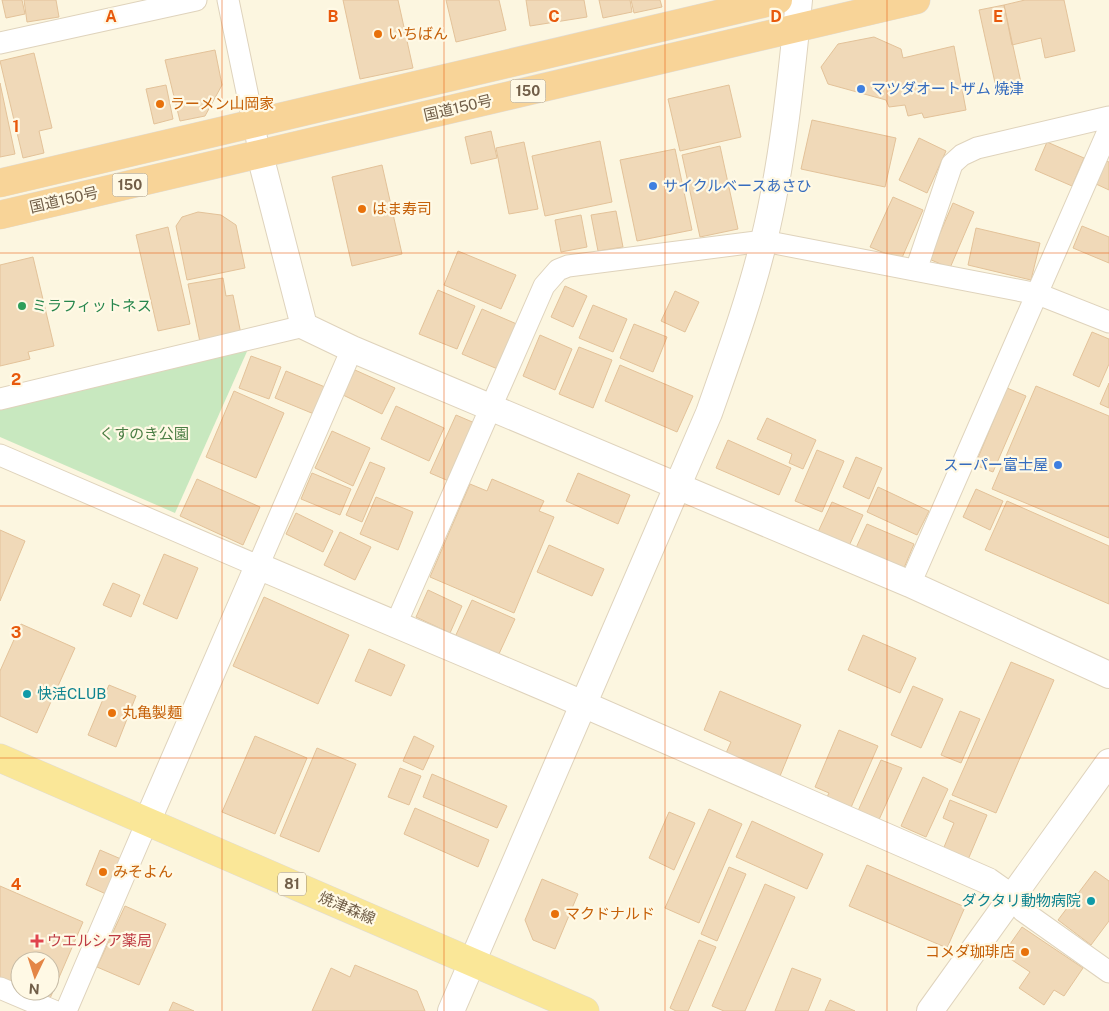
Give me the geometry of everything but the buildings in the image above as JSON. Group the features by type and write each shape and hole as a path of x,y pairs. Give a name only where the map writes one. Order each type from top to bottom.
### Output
{"highway":[{"name":"国道150号","path":"0,183 778,0"},
{"name":"国道150号","path":"0,215 916,0"}],"main road":[{"name":"焼津森線","path":"0,758 585,1011"}],"street":[{"path":"1,39 196,0"},
{"path":"228,0 260,155 304,326"},
{"path":"451,1011 709,413 748,296 764,241 784,136 799,0"},
{"path":"916,270 952,164 962,155 977,148 1109,118"},
{"path":"910,584 1109,130"},
{"path":"396,624 544,286 558,270 568,266 764,241 1038,294 1109,322"},
{"path":"0,400 304,326 352,349 910,584 1109,675"},
{"path":"66,1011 352,349"},
{"path":"0,455 584,704 988,881 1012,898 1023,911 1109,972"},
{"path":"930,1011 1109,762"},
{"path":"0,988 54,1011"}],"green space":[{"name":"くすのき公園","path":"249,347 175,513 0,437 0,407"}],"place":[{"name":"いちばん","path":"378,34"},
{"name":"マツダオートザム 焼津","path":"861,89"},
{"name":"ラーメン山岡家","path":"160,104"},
{"name":"サイクルベースあさひ","path":"653,186"},
{"name":"はま寿司","path":"362,209"},
{"name":"ミラフィットネス","path":"22,306"},
{"name":"スーパー富士屋","path":"1058,465"},
{"name":"快活CLUB","path":"27,694"},
{"name":"丸亀製麺","path":"112,713"},
{"name":"みそよん","path":"103,872"},
{"name":"ダクタリ動物病院","path":"1091,901"},
{"name":"マクドナルド","path":"555,914"},
{"name":"ウエルシア薬局","path":"37,941"},
{"name":"コメダ珈琲店","path":"1025,952"}]}
